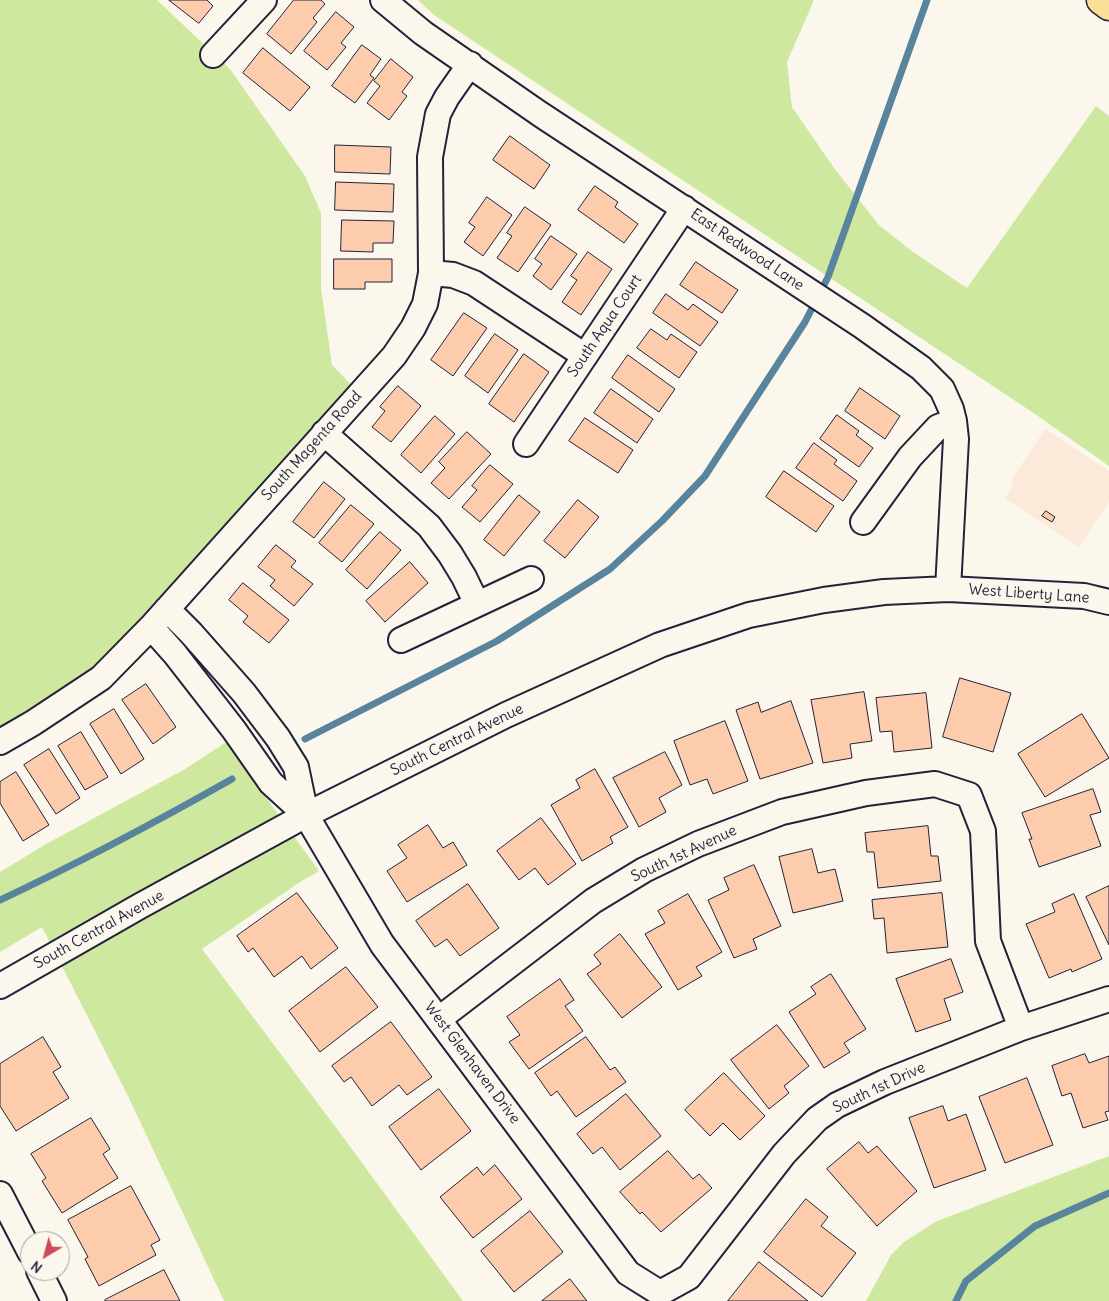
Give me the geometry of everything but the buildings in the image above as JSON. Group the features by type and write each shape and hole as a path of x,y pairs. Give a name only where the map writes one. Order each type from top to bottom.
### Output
{"highway":[{"path":"1101,0 1109,6"}],"street":[{"path":"213,55 264,0"},
{"name":"East Redwood Lane","path":"383,0 423,33 540,114 818,297 921,368 942,389 951,409 956,439 948,589"},
{"name":"South Magenta Road","path":"0,742 33,723 101,678 151,627 394,356 413,328 425,304 431,273 430,157 438,114 447,97 470,64"},
{"name":"South Aqua Court","path":"526,444 684,208"},
{"path":"431,273 453,276 474,283 585,356"},
{"path":"863,522 910,457 938,427 954,421"},
{"path":"324,433 428,526 450,554 477,604"},
{"path":"402,640 531,579"},
{"name":"West Liberty Lane","path":"948,589 1084,596 1109,602"},
{"name":"South Central Avenue","path":"0,986 140,906 306,815 506,715 660,645 749,615 824,600 884,592 948,589"},
{"path":"167,609 244,694 274,731 296,767 306,815"},
{"path":"151,627 175,654 220,712 271,783 306,815"},
{"path":"220,712 244,694"},
{"name":"South 1st Avenue","path":"438,1019 593,901 644,870 698,844 782,812 866,793 935,784 969,795 983,830 988,941 1021,1028"},
{"name":"West Glenhaven Drive","path":"306,815 382,944 628,1273 660,1293"},
{"name":"South 1st Drive","path":"660,1293 688,1277 784,1154 816,1119 837,1105 885,1082 1021,1028 1109,999"},
{"path":"0,1194 6,1219 20,1238"},
{"path":"44,1281 54,1301"}],"shaded area":[{"path":"1045,429 1109,471 1109,502 1079,547 1005,498 1014,484 1010,482"}],"green space":[{"path":"0,0 157,0 230,69 305,176 321,213 321,288 332,365 360,394 151,627 0,742"},
{"path":"418,0 814,0 787,62 792,107 834,168 879,225 913,252 967,288 1096,106 1109,116 1109,466 1035,414 434,15"},
{"path":"228,741 319,871 202,949 463,1301 224,1301 128,1096 42,927 0,952 0,872 46,844 185,769"},
{"path":"1109,1156 1109,1301 866,1301 891,1255 904,1242 937,1221"}],"waterway":[{"path":"305,739 497,641 610,569 662,521 705,476 805,322 828,277 927,0"},
{"path":"0,900 117,842 232,779"},
{"path":"956,1301 966,1281 1035,1226 1109,1193"}]}
